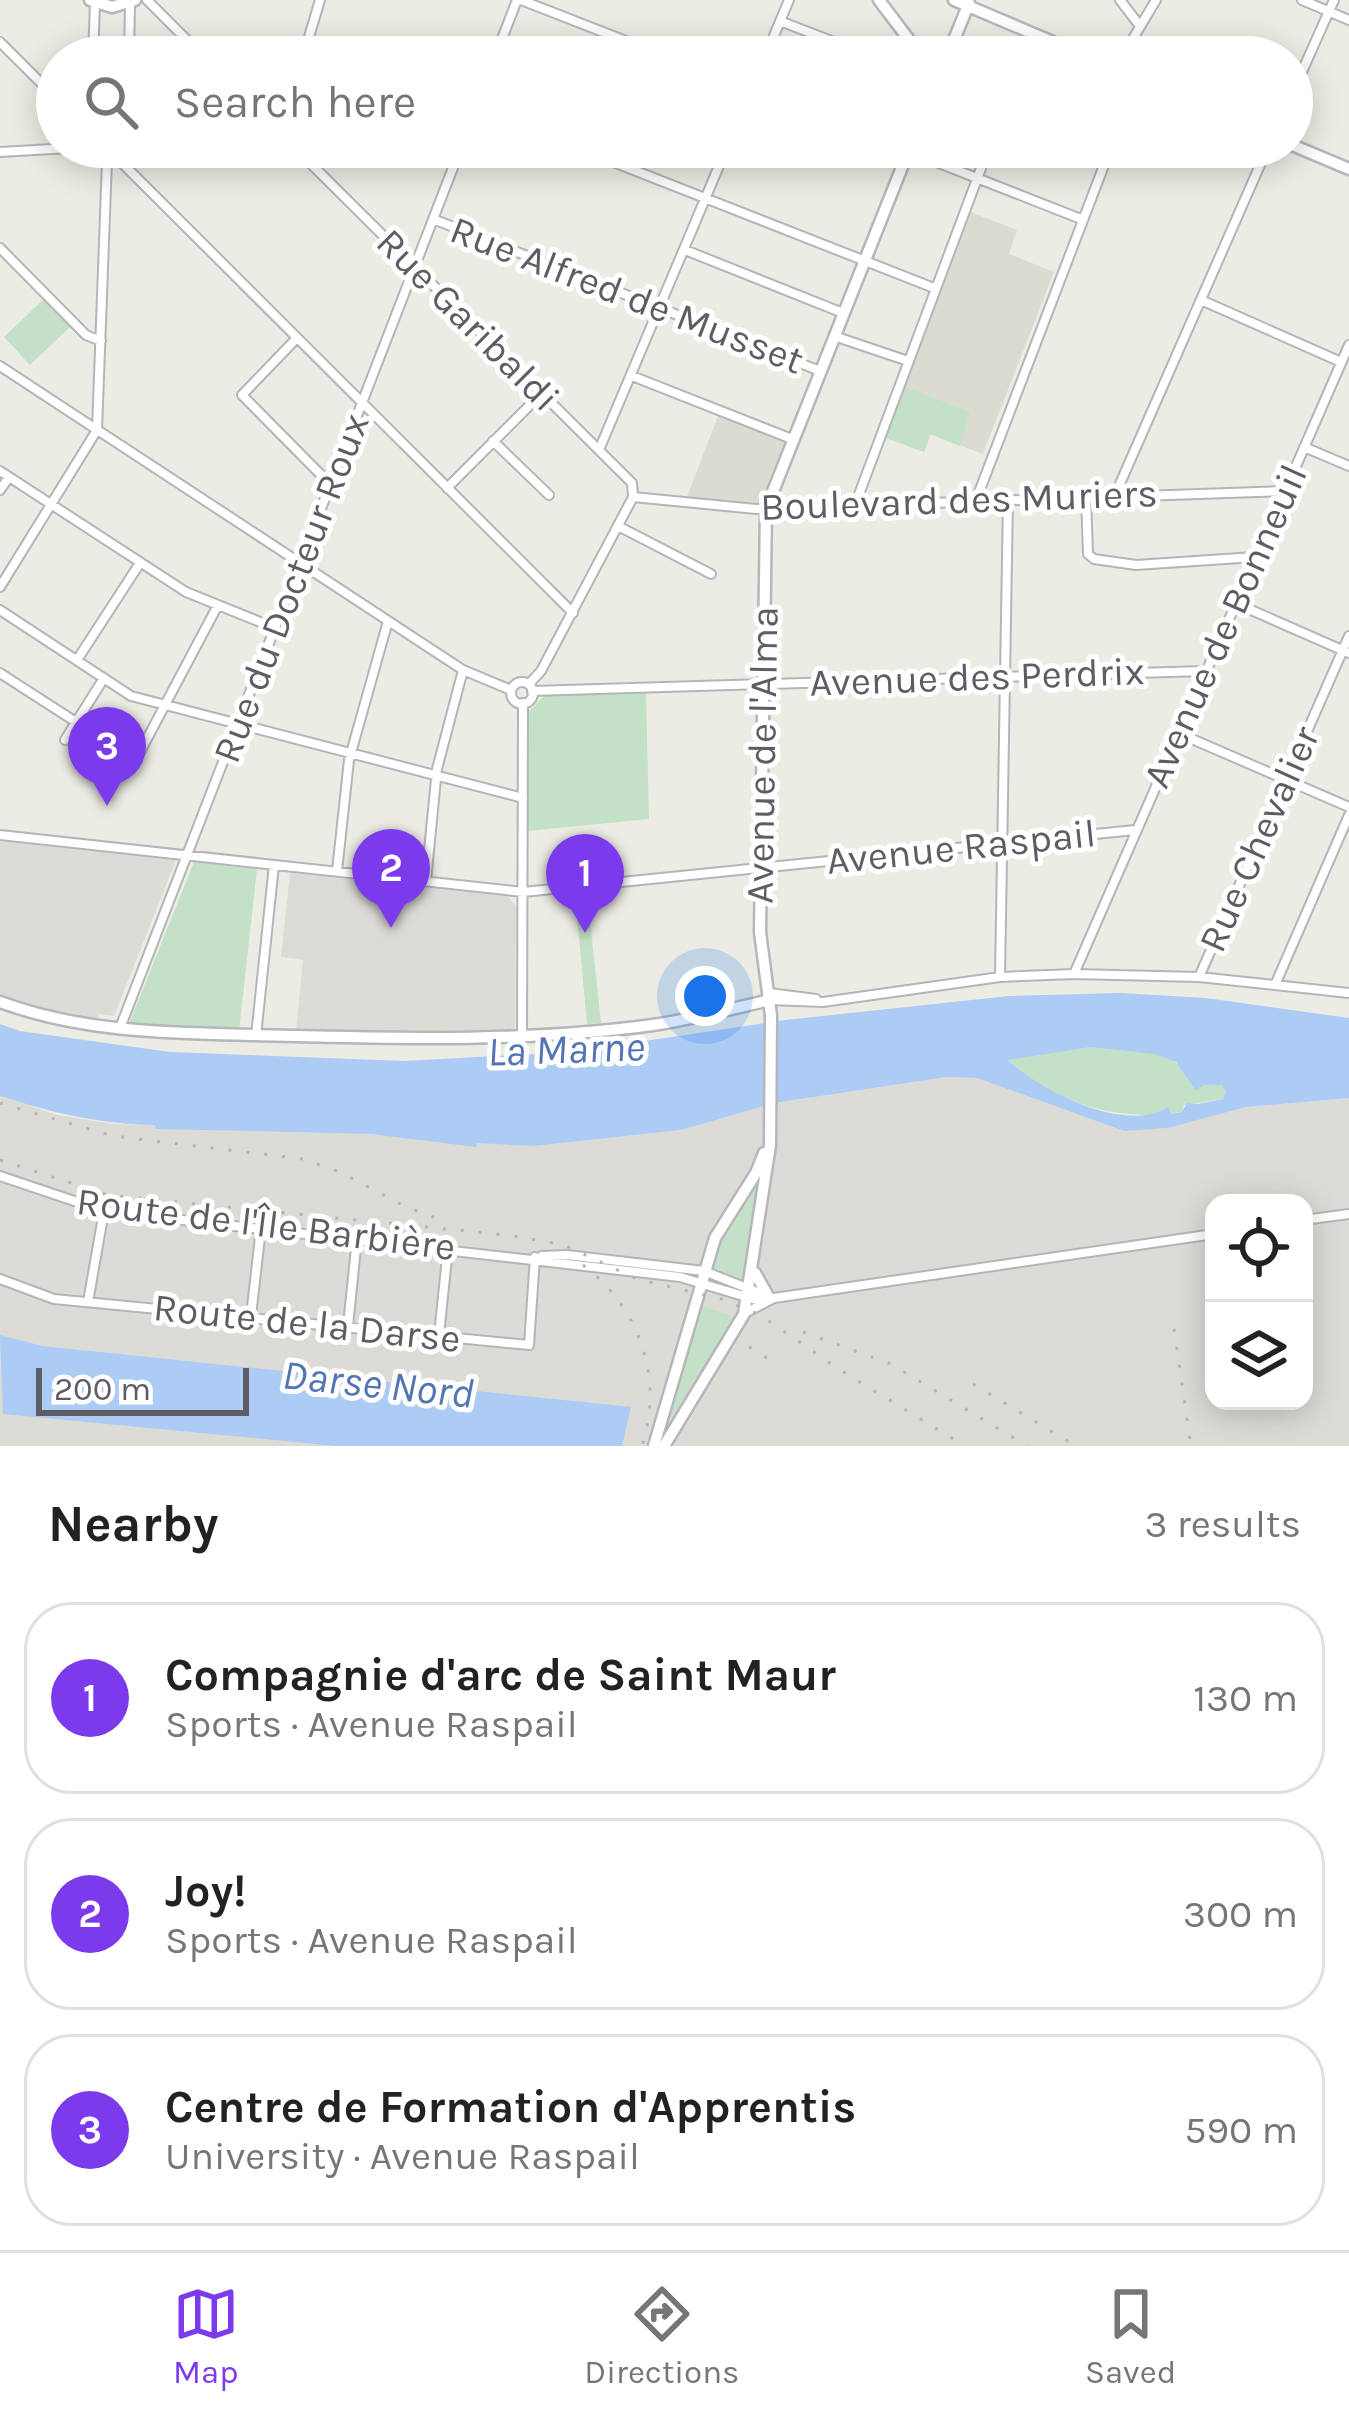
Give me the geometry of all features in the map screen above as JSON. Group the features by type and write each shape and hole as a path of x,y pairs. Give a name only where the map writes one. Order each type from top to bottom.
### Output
{"main road":[{"path":"878,0 906,36"},
{"path":"954,0 1040,36"},
{"path":"93,2 112,7 133,2"},
{"path":"956,36 969,3"},
{"path":"1313,154 1349,170"},
{"name":"Avenue de l'Alma","path":"770,1115 771,1016 760,932 766,509 898,168"},
{"path":"0,1002 55,1019 188,1035 522,1036 651,1025 769,997"},
{"path":"664,1446 744,1314 768,1159 770,1115"},
{"path":"654,1446 702,1276 721,1223 760,1166 770,1115"},
{"path":"753,1265 757,1283 768,1299"}],"street":[{"path":"148,0 183,36"},
{"path":"310,36 320,0"},
{"path":"504,36 519,0 613,36"},
{"path":"774,36 789,0"},
{"path":"1120,0 1140,26"},
{"path":"1134,36 1156,0"},
{"path":"1302,0 1349,20"},
{"path":"1313,47 1334,0"},
{"path":"93,2 94,36"},
{"path":"131,36 133,2"},
{"path":"780,21 819,36"},
{"path":"0,42 36,78"},
{"path":"0,152 36,150"},
{"path":"0,587 97,430 106,168"},
{"path":"130,168 573,613"},
{"name":"Rue Garibaldi","path":"315,168 632,483 633,497"},
{"name":"Rue du Docteur Roux","path":"120,1028 452,168"},
{"path":"629,168 934,288"},
{"path":"599,450 718,168"},
{"path":"952,168 1081,219"},
{"path":"856,505 981,168"},
{"path":"976,500 1100,168"},
{"path":"1115,495 1259,168"},
{"name":"Rue Alfred de Musset","path":"433,219 820,370"},
{"path":"0,248 86,334 101,341"},
{"path":"685,250 843,313"},
{"path":"1201,300 1341,362"},
{"path":"834,336 908,361"},
{"path":"296,339 242,395 331,485"},
{"name":"Avenue de Bonneuil","path":"1074,974 1349,345"},
{"path":"3,371 464,670 511,690"},
{"path":"632,376 792,439"},
{"path":"447,488 542,393"},
{"path":"494,441 549,495"},
{"path":"1304,447 1349,466"},
{"path":"0,490 4,474 186,592 275,628"},
{"name":"Boulevard des Muriers","path":"633,497 766,509 1284,491"},
{"path":"1086,496 1088,554 1094,559 1169,564 1255,557"},
{"path":"523,703 531,698 530,688 633,497"},
{"path":"1000,977 1008,499"},
{"path":"618,526 711,574"},
{"path":"77,660 140,563"},
{"path":"1235,603 1346,652"},
{"path":"140,752 218,605"},
{"path":"0,610 131,696 523,798"},
{"path":"337,872 351,754 388,620"},
{"name":"Rue Chevalier","path":"1199,977 1346,652 1349,636"},
{"path":"426,881 436,776 464,670"},
{"name":"Avenue des Perdrix","path":"530,688 1205,671"},
{"path":"0,673 76,722"},
{"path":"64,740 104,678"},
{"path":"511,690 518,682 530,688"},
{"path":"511,690 514,700 523,703"},
{"path":"522,1036 523,703"},
{"path":"1178,733 1349,811 1275,985"},
{"name":"Avenue Raspail","path":"0,835 523,892 1135,830"},
{"path":"255,1037 274,865"},
{"path":"769,997 823,1002 1000,977 1074,974 1199,977 1349,993"},
{"name":"Route de l'Île Barbière","path":"0,1176 104,1211 535,1257 567,1255 702,1276 768,1299"},
{"path":"88,1302 104,1211"},
{"path":"1313,1219 1349,1214"},
{"path":"251,1316 261,1228"},
{"path":"744,1314 768,1299 1205,1235"},
{"path":"348,1326 357,1238"},
{"path":"439,1335 448,1248"},
{"name":"Route de la Darse","path":"0,1279 54,1299 529,1345 535,1257"}],"shaded area":[{"path":"971,212 1017,230 1009,254 1054,272 983,454 931,434 924,452 886,438"},
{"path":"720,411 792,439 766,509 685,502"},
{"path":"0,841 176,860 114,1016 99,1014 96,1021 62,1017 0,995"},
{"path":"290,873 507,896 516,906 515,1030 296,1031 303,960 281,957"},
{"path":"947,1077 977,1078 1124,1131 1168,1128 1246,1107 1349,1098 1349,1446 0,1446 0,1096 57,1115 156,1125 157,1129 371,1134 534,1146 681,1130 774,1103"}],"green space":[{"path":"43,300 70,327 30,365 4,337"},
{"path":"905,387 970,412 960,446 930,434 924,452 886,438"},
{"path":"646,693 649,819 528,831 527,713 545,695"},
{"path":"194,862 257,869 239,1031 131,1025"},
{"path":"587,892 601,1023 587,1024 575,893"},
{"path":"1091,1047 1162,1056 1198,1081 1223,1085 1226,1093 1223,1099 1184,1105 1182,1112 1111,1112 1066,1098 1007,1059"},
{"path":"762,1173 744,1280 714,1267 715,1254 730,1217"},
{"path":"698,1304 734,1317 662,1432"}],"water":[{"path":"1120,993 1206,998 1349,1018 1349,1098 1246,1107 1168,1128 1124,1131 977,1078 947,1077 774,1103 681,1130 534,1146 477,1143 476,1147 371,1134 156,1129 155,1125 38,1108 0,1096 0,1024 20,1031 170,1052 404,1061 571,1052 785,1020 1009,996","holes":["1091,1047 1155,1054 1176,1062 1196,1091 1203,1085 1222,1085 1223,1099 1187,1103 1182,1112 1171,1114 1168,1107 1129,1116 1061,1095 1008,1060"]},
{"name":"Darse Nord","path":"0,1335 42,1346 631,1407 622,1446 336,1446 3,1414"}],"railway":[{"path":"0,1103 113,1136 303,1159 441,1220"},
{"path":"0,1160 108,1195 515,1236 564,1245 637,1279 722,1299 760,1315 965,1446"},
{"path":"583,1265 619,1302 642,1346 650,1395 642,1446"},
{"path":"1174,1329 1191,1446"},
{"path":"803,1332 891,1364 1027,1446"},
{"path":"749,1347 772,1361"},
{"path":"973,1384 1076,1446"}],"place":[{"name":"Centre de Formation d'Apprentis","path":"107,806"},
{"name":"Joy!","path":"391,928"},
{"name":"Compagnie d'arc de Saint Maur","path":"585,933"}],"water label":[{"name":"La Marne","path":"566,1049"}]}
